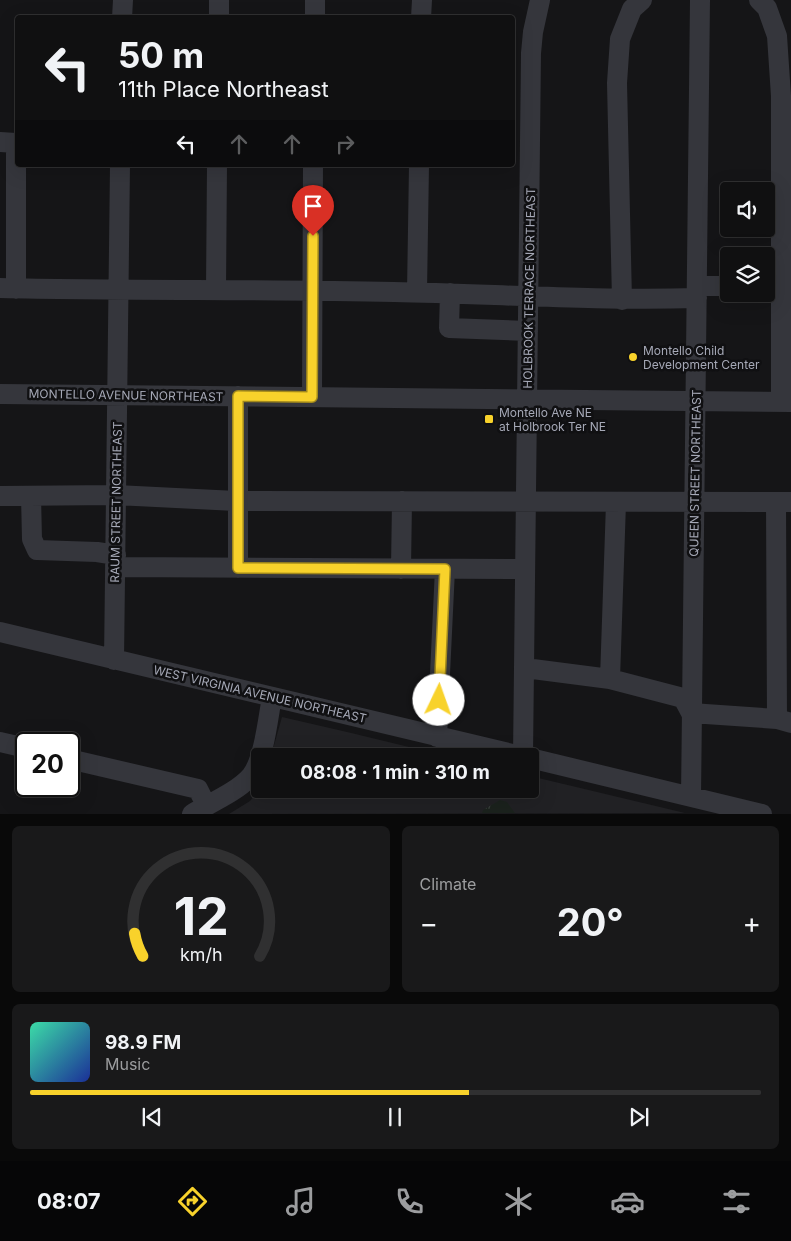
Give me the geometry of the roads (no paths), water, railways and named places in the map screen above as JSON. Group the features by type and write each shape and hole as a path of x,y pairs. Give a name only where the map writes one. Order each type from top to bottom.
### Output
{"street":[{"path":"122,0 122,15"},
{"path":"218,15 219,0"},
{"path":"315,0 315,15"},
{"path":"421,15 422,0"},
{"name":"HOLBROOK TERRACE NORTHEAST","path":"522,748 525,668 531,53 534,26 540,0"},
{"path":"622,300 617,83 620,39 632,9 642,0"},
{"name":"QUEEN STREET NORTHEAST","path":"691,796 700,0"},
{"path":"759,0 767,8 778,44 782,96 780,287 786,402"},
{"path":"0,142 15,143"},
{"path":"15,161 8,289 312,290 529,294 622,300 720,288"},
{"name":"RAUM STREET NORTHEAST","path":"114,660 120,167"},
{"path":"216,290 217,167"},
{"path":"312,397 313,167"},
{"path":"417,292 419,167"},
{"path":"450,293 449,328 528,331"},
{"name":"MONTELLO AVENUE NORTHEAST","path":"0,394 786,402"},
{"path":"238,396 236,501 238,568"},
{"path":"0,496 116,495 236,501 783,502 784,721 691,713 682,698 610,679 525,668"},
{"path":"32,496 32,539 37,550 97,552 116,561 238,568 525,569"},
{"path":"401,569 402,500"},
{"path":"610,679 616,503"},
{"path":"437,737 445,569"},
{"name":"WEST VIRGINIA AVENUE NORTHEAST","path":"0,632 486,748"},
{"path":"80,761 198,789 199,809 243,783 255,770 272,697"},
{"path":"0,742 15,745"},
{"path":"539,760 762,814"}],"place":[{"name":"Montello Child Development Center","path":"633,357"},
{"name":"Montello Ave NE at Holbrook Ter NE","path":"489,419"}]}
